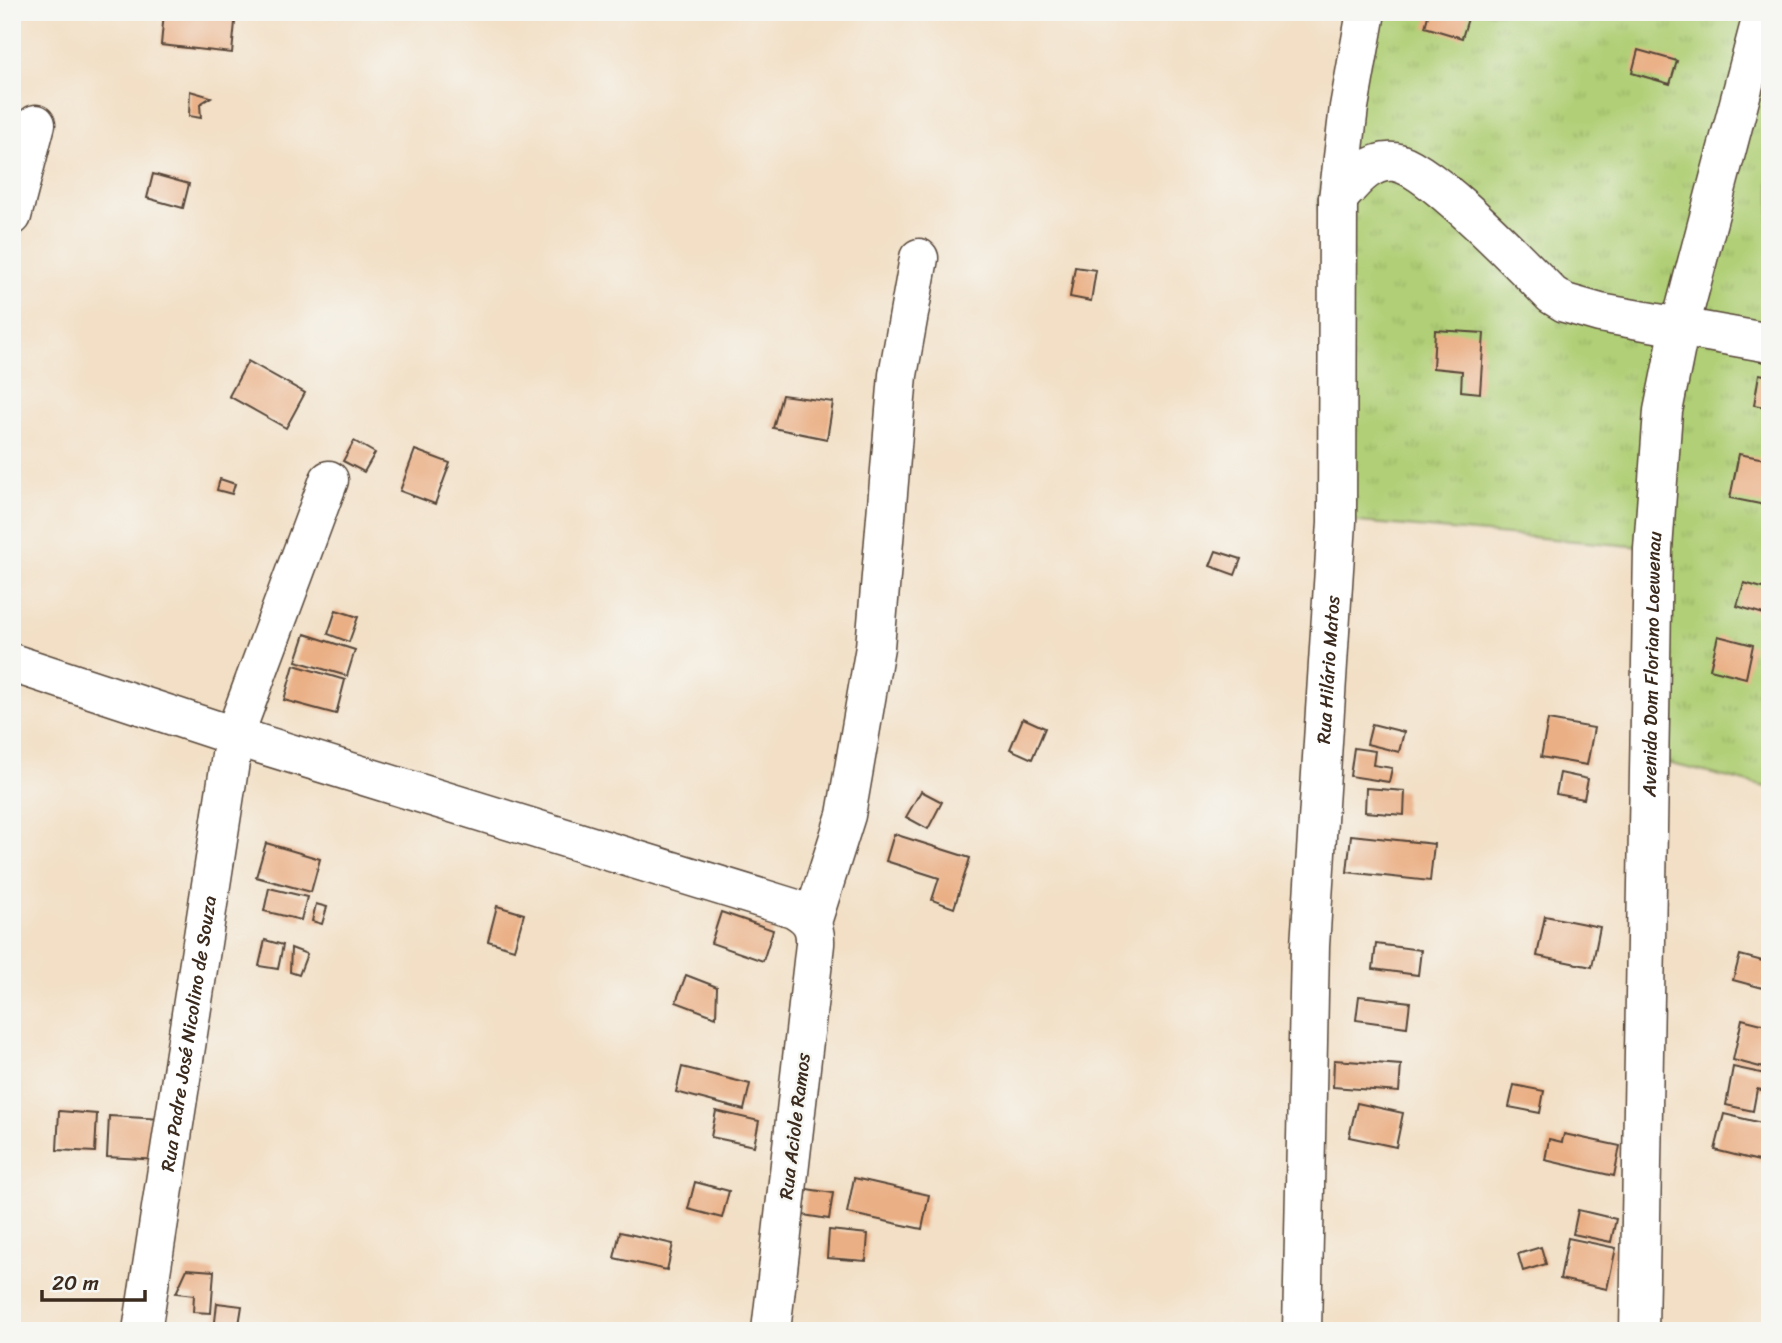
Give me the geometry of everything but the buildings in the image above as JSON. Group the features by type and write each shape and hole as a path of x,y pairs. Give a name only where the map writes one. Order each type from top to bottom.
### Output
{"street":[{"name":"Rua Hilário Matos","path":"1303,1331 1310,946 1337,522 1338,199 1349,107 1366,12"},
{"name":"Avenida Dom Floriano Loewenau","path":"1639,1331 1653,549 1663,411 1680,327 1763,12"},
{"path":"12,216 36,124"},
{"path":"1338,199 1370,167 1395,162 1408,167 1447,194 1552,295 1565,303 1600,313 1770,343"},
{"path":"12,663 234,737 793,908 812,922 846,815 875,647 898,374 919,258"},
{"name":"Rua Padre José Nicolino de Souza","path":"142,1331 234,737 329,480"},
{"name":"Rua Aciole Ramos","path":"771,1331 815,944 812,922"}],"green space":[{"path":"1352,12 1770,12 1770,788 1659,761 1643,547 1348,521 1318,202"}]}
